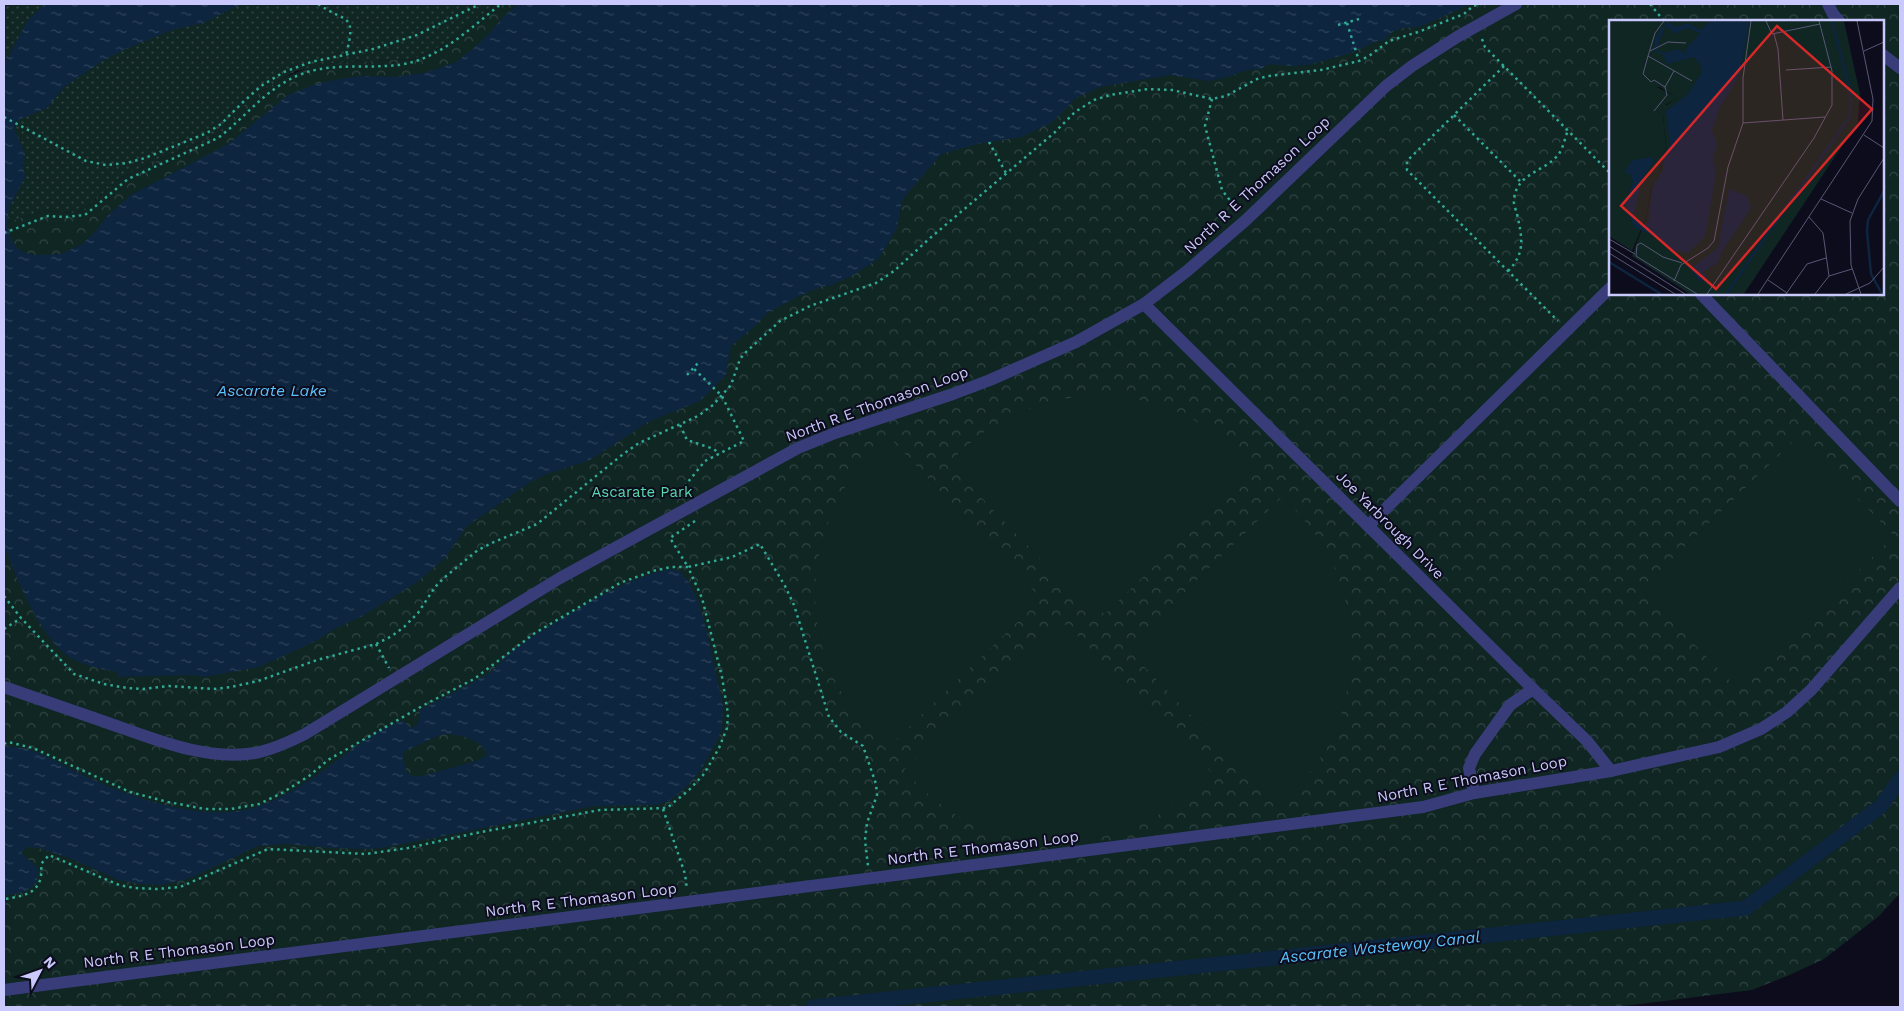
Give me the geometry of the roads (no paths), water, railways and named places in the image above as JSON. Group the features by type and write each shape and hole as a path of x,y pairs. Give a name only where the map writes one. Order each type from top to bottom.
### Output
{"street":[{"name":"North R E Thomason Loop","path":"4,686 164,742 204,752 256,753 279,746 304,734 560,578 798,448 834,433 990,380 1076,342 1144,304 1187,271 1246,220 1386,86 1412,66 1516,4"},
{"path":"1828,4 1838,20"},
{"path":"1884,56 1900,68"},
{"path":"1368,526 1609,289"},
{"path":"1701,295 1900,502"},
{"name":"Joe Yarbrough Drive","path":"1144,304 1587,741 1611,771"},
{"name":"North R E Thomason Loop","path":"4,990 870,880 1423,807 1474,793 1611,771 1719,747 1761,729 1787,712 1811,690 1900,588"},
{"path":"1474,793 1469,768 1475,754 1510,705 1533,689"}],"water":[{"name":"Ascarate Lake","path":"45,4 241,4 203,23 172,30 123,50 104,60 64,87 47,108 18,120 14,128 25,154 23,165 25,177 9,208 7,224 10,237 16,247 25,253 35,255 61,254 82,244 94,233 110,213 131,195 228,144 288,95 316,84 340,79 363,76 395,77 423,73 456,62 488,35 504,16 519,4 1467,4 1419,27 1403,28 1392,32 1383,41 1377,41 1351,53 1308,65 1268,64 1261,69 1247,70 1209,81 1170,75 1100,87 1076,98 1051,123 1021,137 982,143 941,154 902,200 897,228 878,259 855,274 830,286 824,286 797,297 767,313 731,346 726,375 700,401 648,422 590,460 544,475 527,484 466,527 445,558 417,582 361,617 334,629 316,641 259,667 205,677 195,675 118,677 117,672 80,663 69,657 59,648 39,622 30,606 4,545 4,64 28,20"},
{"path":"670,569 679,571 689,582 699,603 723,706 722,729 699,773 669,801 656,805 594,806 387,847 368,849 332,848 287,844 257,846 191,878 161,885 119,880 69,858 39,848 27,847 21,853 38,868 36,881 33,886 23,892 4,895 4,747 24,748 34,751 100,783 167,806 214,812 236,811 256,807 300,786 368,738 402,720 411,728 418,724 420,710 490,673 516,648 536,634 603,594 656,572","holes":["448,734 465,737 476,742 487,754 479,760 422,776 413,776 407,773 403,752 440,735"]}],"waterway":[{"name":"Ascarate Wasteway Canal","path":"813,1007 1746,908 1881,806 1900,779"}],"park label":[{"name":"Ascarate Park","path":"642,492"}]}
